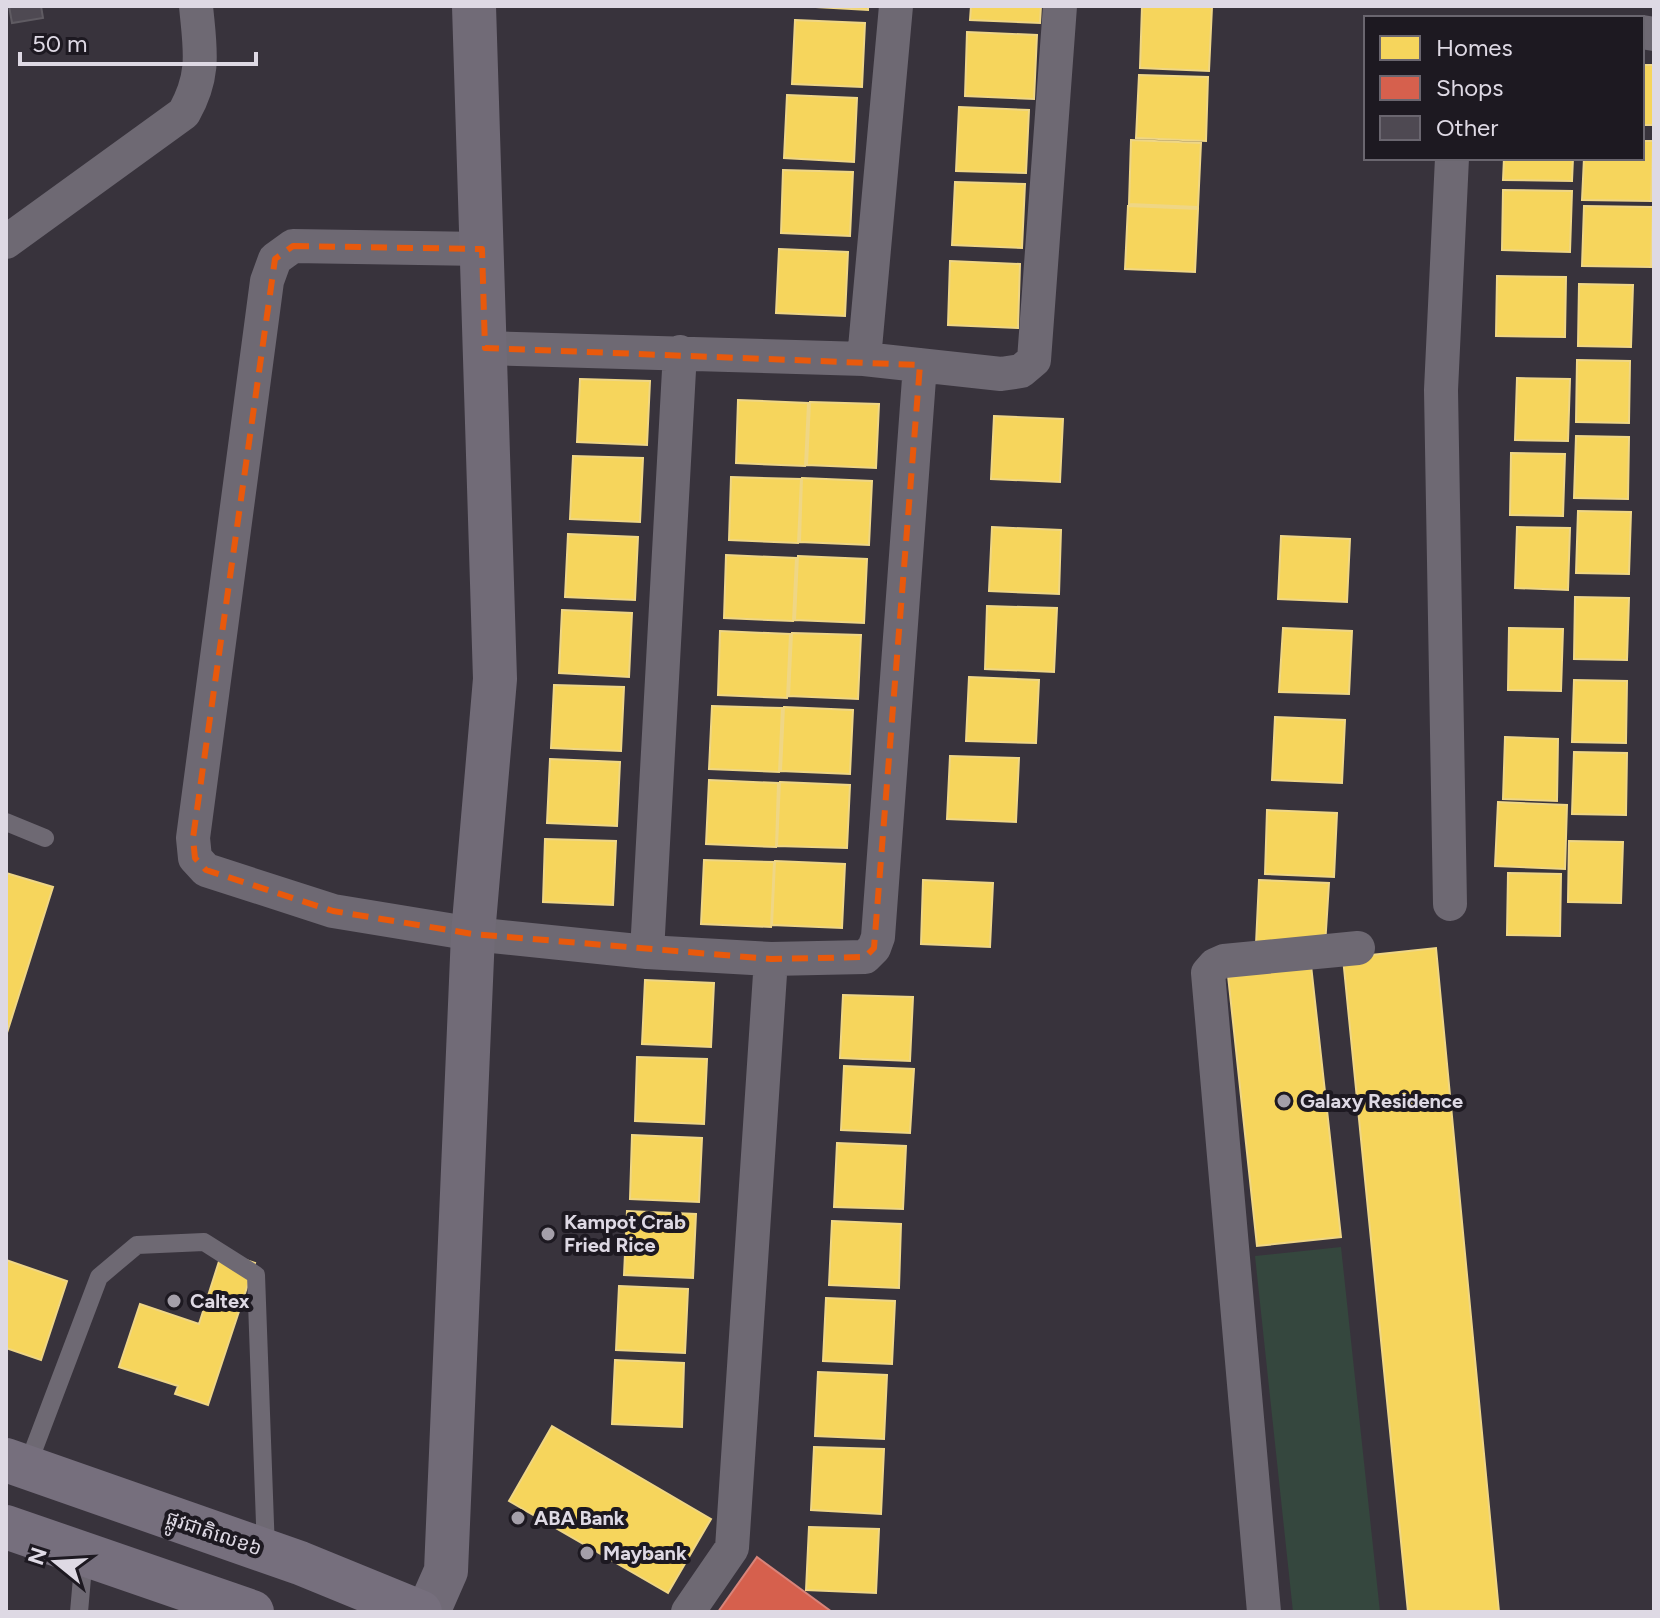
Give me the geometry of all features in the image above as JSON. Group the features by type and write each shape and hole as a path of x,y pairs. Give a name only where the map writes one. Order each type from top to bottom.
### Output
{"highway":[{"name":"ផ្លូវជាតិលេខ៦","path":"16,1464 266,1551 420,1612"},
{"path":"6,1527 252,1612"}],"street":[{"path":"6,242 184,113 198,89 201,59 196,6"},
{"path":"428,1612 446,1571 473,934 495,679 474,6"},
{"path":"864,359 896,6"},
{"path":"485,348 864,359 1001,374 1021,371 1034,360 1060,6"},
{"path":"1450,904 1441,390 1452,160"},
{"path":"482,249 293,246 275,259 265,296 193,838 195,858 206,870 333,911 473,934 647,952 771,959 865,957 874,948 878,937 920,365"},
{"path":"647,952 680,352"},
{"path":"1264,1612 1208,973 1224,961 1358,948"},
{"path":"688,1612 732,1548 771,959"}],"lane":[{"path":"6,822 45,838"},
{"path":"16,1464 99,1277 137,1245 204,1242 256,1275 266,1551"},
{"path":"79,1612 84,1553"}],"highlighted area":[{"path":"293,246 482,249 485,348 920,365 874,948 865,957 771,959 473,934 333,911 206,870 195,858 193,838 275,259"}],"green space":[{"path":"1341,1247 1380,1612 1293,1612 1255,1256"}],"building: Homes":[{"path":"798,6 868,6 868,10"},
{"path":"971,6 1041,6 1040,23 970,20"},
{"path":"1142,6 1212,7 1209,71 1140,68"},
{"path":"795,20 865,23 862,87 792,84"},
{"path":"967,32 1037,35 1034,99 965,96"},
{"path":"1644,65 1654,65 1653,125 1644,125"},
{"path":"1139,75 1208,77 1206,141 1136,138"},
{"path":"787,95 857,98 854,162 784,158"},
{"path":"959,107 1029,110 1026,173 956,171"},
{"path":"1131,140 1201,143 1198,207 1129,204"},
{"path":"1644,141 1653,141 1651,201 1582,200 1584,160 1644,160"},
{"path":"1504,160 1573,160 1572,181 1503,180"},
{"path":"783,170 853,172 850,236 781,233"},
{"path":"955,182 1025,184 1022,248 952,245"},
{"path":"1503,190 1572,191 1570,252 1502,250"},
{"path":"1128,206 1198,209 1195,272 1125,269"},
{"path":"1584,206 1653,207 1651,267 1582,266"},
{"path":"779,249 848,252 845,316 776,313"},
{"path":"950,261 1020,264 1018,328 948,325"},
{"path":"1497,276 1566,277 1565,337 1496,336"},
{"path":"1579,284 1633,285 1631,347 1578,346"},
{"path":"1577,360 1630,361 1629,423 1576,422"},
{"path":"1517,378 1570,379 1568,441 1515,440"},
{"path":"580,379 650,381 647,445 577,442"},
{"path":"738,400 808,403 805,466 736,463"},
{"path":"810,402 879,404 876,468 807,465"},
{"path":"994,416 1063,419 1060,482 991,479"},
{"path":"1576,436 1629,437 1628,499 1574,498"},
{"path":"1511,453 1565,454 1563,516 1510,515"},
{"path":"573,456 643,458 640,522 570,519"},
{"path":"731,477 801,479 798,543 729,540"},
{"path":"802,478 872,481 869,545 800,542"},
{"path":"1578,511 1631,512 1629,574 1576,573"},
{"path":"992,527 1061,530 1059,594 989,591"},
{"path":"1517,527 1570,528 1568,590 1515,588"},
{"path":"568,534 638,537 635,600 565,597"},
{"path":"1281,536 1350,539 1347,602 1278,599"},
{"path":"726,555 796,558 793,621 724,618"},
{"path":"798,556 867,559 864,623 795,620"},
{"path":"1575,597 1629,598 1627,660 1574,659"},
{"path":"987,606 1057,608 1054,672 985,669"},
{"path":"562,610 632,613 629,677 559,673"},
{"path":"1283,628 1352,631 1349,694 1279,692"},
{"path":"1509,628 1563,629 1561,691 1508,690"},
{"path":"720,631 790,634 787,698 718,695"},
{"path":"792,633 861,635 858,699 789,696"},
{"path":"969,677 1039,680 1036,743 966,741"},
{"path":"1574,680 1627,681 1626,743 1572,742"},
{"path":"554,685 624,687 621,751 551,748"},
{"path":"712,706 782,708 779,772 709,769"},
{"path":"784,707 853,710 850,774 781,771"},
{"path":"1275,717 1345,720 1342,783 1272,780"},
{"path":"1505,737 1558,739 1557,801 1503,799"},
{"path":"1574,752 1627,753 1626,815 1572,814"},
{"path":"950,756 1019,758 1016,822 947,819"},
{"path":"550,759 620,762 617,826 547,823"},
{"path":"709,780 778,783 776,847 706,844"},
{"path":"780,782 850,785 847,848 777,846"},
{"path":"1498,802 1567,805 1565,869 1495,866"},
{"path":"1267,810 1337,813 1334,877 1265,874"},
{"path":"545,839 616,841 613,905 543,902"},
{"path":"1569,841 1623,842 1621,903 1568,902"},
{"path":"704,860 774,862 771,927 701,924"},
{"path":"775,861 845,864 842,928 772,925"},
{"path":"6,873 53,887 6,1036"},
{"path":"1508,873 1561,874 1560,936 1507,935"},
{"path":"923,880 993,883 990,947 921,944"},
{"path":"1259,880 1329,883 1325,946 1256,944"},
{"path":"1436,948 1499,1612 1408,1612 1343,958"},
{"name":"Galaxy Residence","path":"1310,956 1341,1237 1257,1246 1227,966"},
{"path":"645,980 714,983 711,1047 642,1044"},
{"path":"843,995 913,997 910,1061 840,1058"},
{"path":"637,1057 707,1059 704,1124 635,1121"},
{"path":"844,1066 914,1069 910,1133 841,1130"},
{"path":"632,1135 702,1138 699,1202 630,1199"},
{"path":"837,1143 906,1146 903,1209 834,1207"},
{"path":"627,1211 696,1214 693,1278 624,1275"},
{"path":"832,1221 901,1224 899,1288 829,1285"},
{"path":"222,1252 255,1263 208,1405 175,1394 178,1386 119,1367 140,1304 199,1324"},
{"path":"6,1260 67,1281 41,1360 6,1348"},
{"path":"619,1286 688,1289 685,1353 616,1350"},
{"path":"826,1298 895,1301 892,1364 823,1361"},
{"path":"615,1360 684,1363 682,1427 612,1424"},
{"path":"818,1372 887,1375 884,1439 815,1436"},
{"path":"552,1426 711,1519 668,1593 509,1501"},
{"path":"814,1447 884,1449 881,1514 811,1510"},
{"path":"809,1527 879,1529 876,1593 806,1590"}],"building: Shops":[{"path":"757,1557 832,1612 718,1612"}],"building: Other":[{"path":"9,6 41,6 43,18 12,23"}],"place":[{"name":"Galaxy Residence","path":"1284,1101"},
{"name":"Kampot Crab Fried Rice","path":"548,1234"},
{"name":"Caltex","path":"174,1301"},
{"name":"ABA Bank","path":"518,1518"},
{"name":"Maybank","path":"587,1553"}]}
